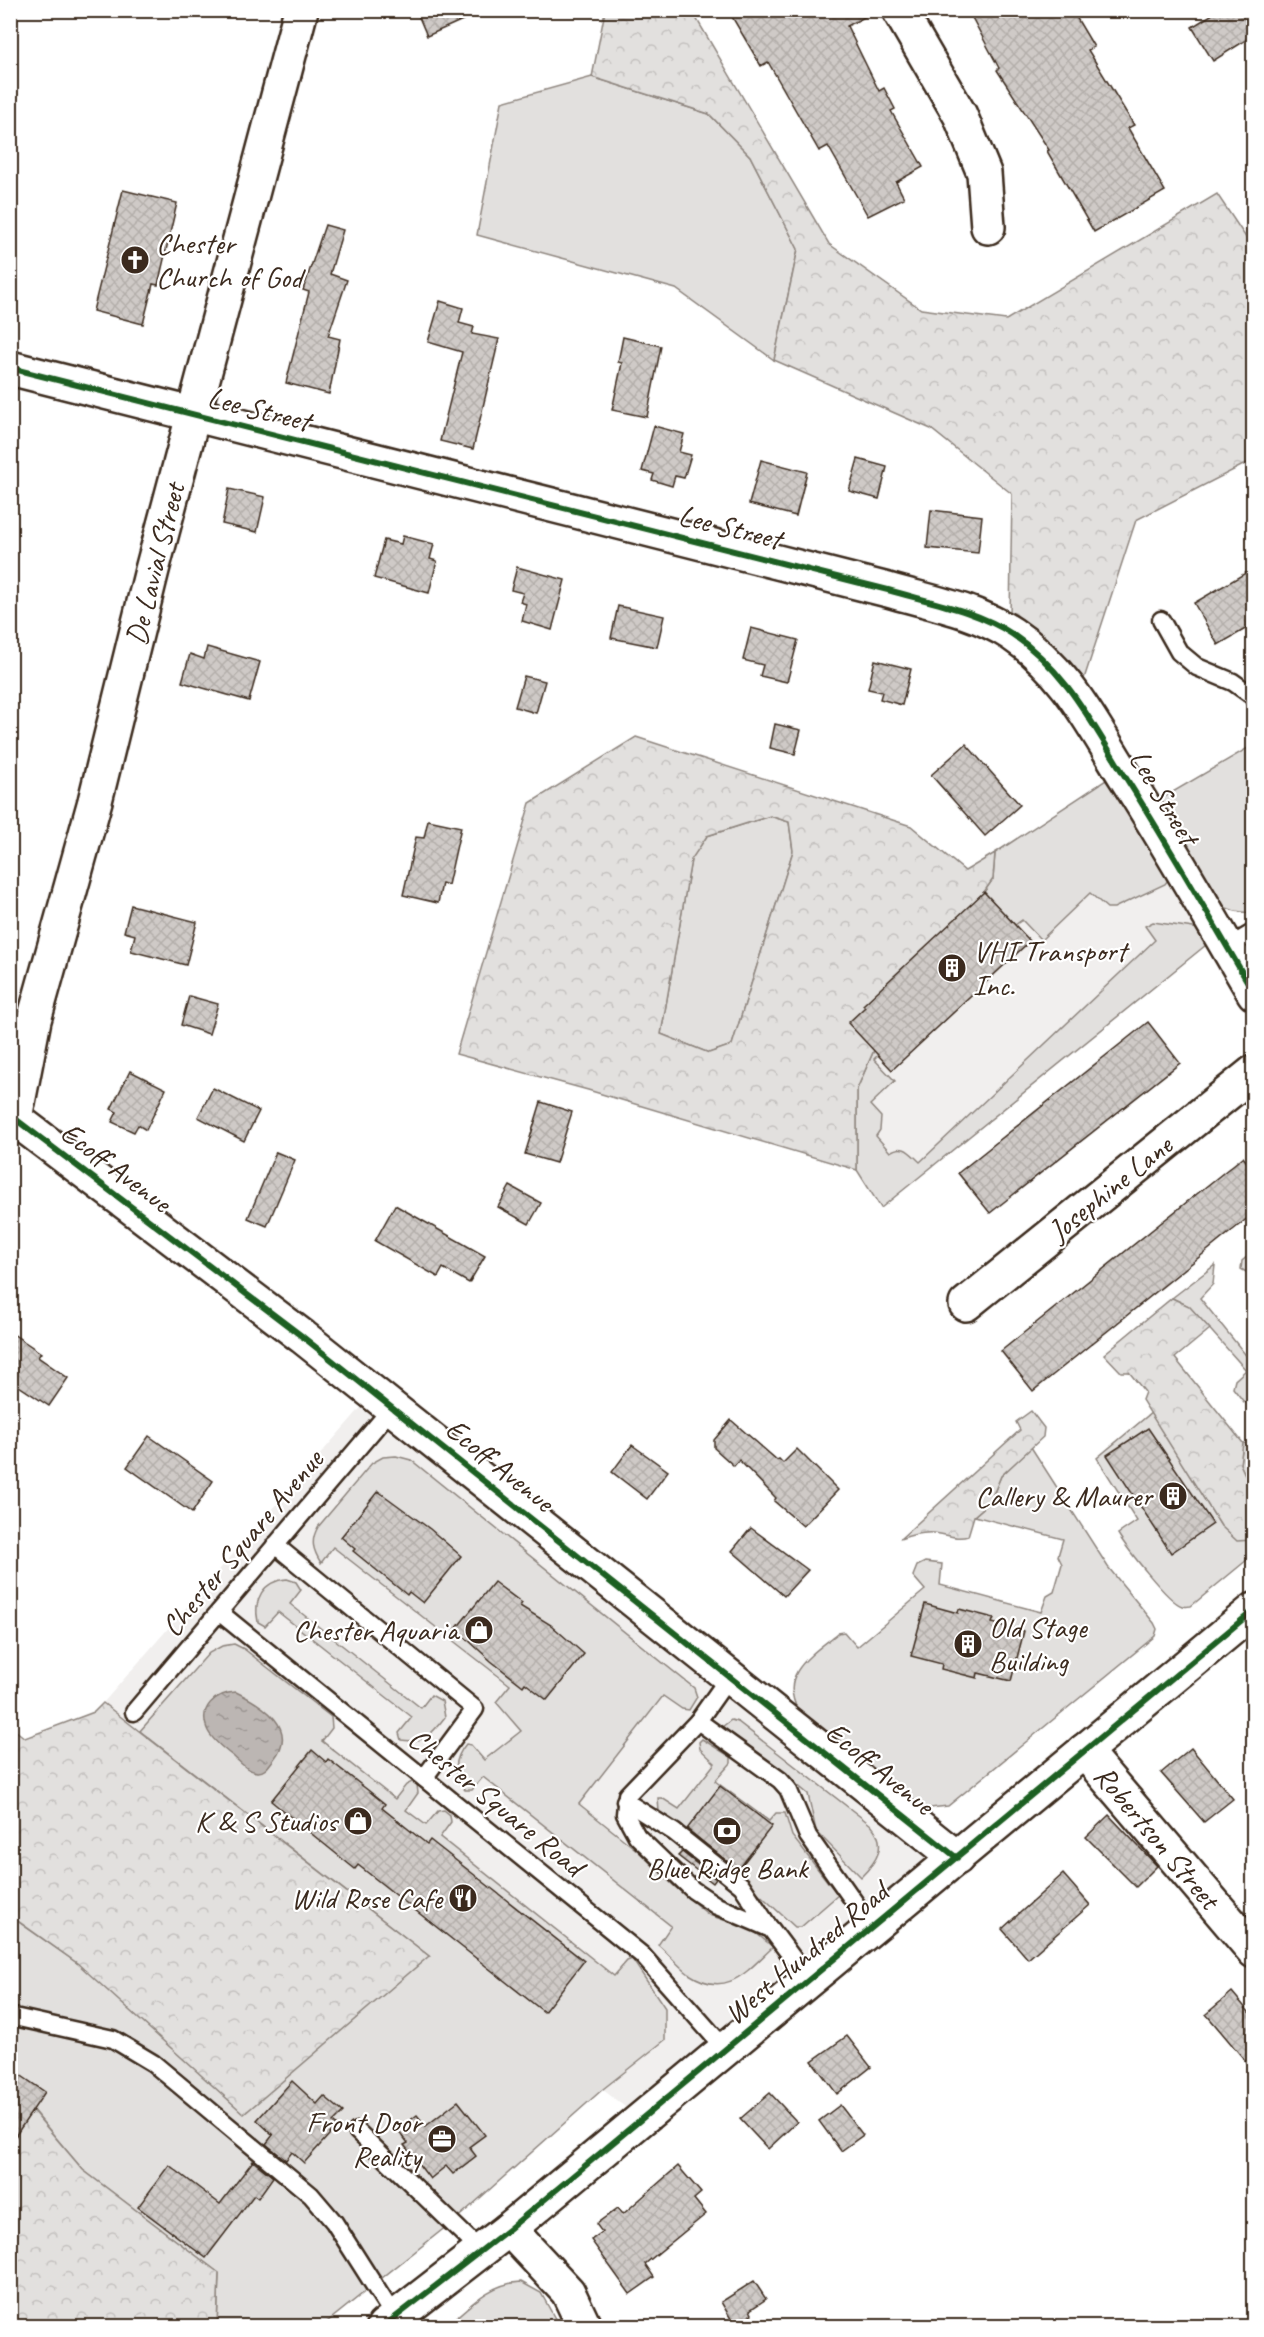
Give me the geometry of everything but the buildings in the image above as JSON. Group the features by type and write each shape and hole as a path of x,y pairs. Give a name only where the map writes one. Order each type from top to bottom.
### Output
{"street":[{"name":"De Lavial Street","path":"13,1117 34,1020 95,801 193,416 301,10"},
{"path":"899,10 960,115 984,173 988,226"},
{"name":"Lee Street","path":"10,368 888,590 974,615 1010,633 1041,656 1068,684 1145,807 1240,940 1254,993"},
{"name":"Josephine Lane","path":"966,1305 1254,1072"},
{"name":"Ecoff Avenue","path":"13,1117 392,1408 957,1858"},
{"name":"West Hundred Road","path":"389,2322 509,2229 1254,1610"},
{"name":"Robertson Street","path":"1084,1751 1254,1951"},
{"path":"509,2229 568,2292 584,2326"}],"lane":[{"path":"1161,620 1179,652 1197,667 1233,682 1254,697"},
{"name":"Chester Square Avenue","path":"134,1712 392,1408"},
{"path":"275,1545 475,1709 424,1778"},
{"name":"Chester Square Road","path":"219,1612 642,1955 725,2049"},
{"path":"729,1677 698,1721 625,1802 625,1814 637,1836 693,1890 717,1906 771,1929"},
{"path":"698,1721 780,1780 788,1789 808,1836 872,1927"},
{"path":"625,1802 674,1832 742,1886 809,1980"},
{"path":"10,2016 113,2039 153,2063 311,2194 334,2222 389,2322"},
{"path":"357,2131 481,2251"}],"shaded area":[{"path":"1121,770 1217,936 881,1208 857,1170 841,1166 805,1018 965,872"},
{"path":"372,1395 952,1858 638,2117 103,1703"}],"green space":[{"path":"605,11 692,11 829,244 921,309 1006,320 1217,194 1253,248 1253,460 1136,520 1082,685 1010,617 1012,494 931,429 774,360 798,249 750,156 709,114 592,77"},
{"path":"592,77 709,114 750,156 798,249 774,360 676,289 477,235 502,102"},
{"path":"636,737 911,826 965,871 995,853 993,879 984,892 874,1010 874,1050 857,1089 857,1170 588,1090 456,1054 530,803","holes":["770,816 789,822 793,851 732,1045 709,1053 661,1034 691,860 707,836"]},
{"path":"1253,745 1253,912 1244,912 1230,910 1218,904 1159,800"},
{"path":"1112,776 1168,880 1165,884 1114,908 1107,908 1090,893 1041,940 1022,920 1015,925 984,892 993,879 995,853"},
{"path":"770,816 789,822 793,851 732,1045 709,1053 661,1034 691,859 707,836"},
{"path":"1153,922 1200,929 1211,941 881,1208 857,1170 857,1089 874,1050 878,1055 874,1059 895,1081 870,1105 881,1117 880,1130 876,1136 890,1152 899,1148 903,1149 920,1162 1155,940 1145,926"},
{"path":"1253,1252 1253,1271 1250,1274 1241,1269 1242,1261"},
{"path":"1215,1265 1213,1284 1200,1298 1253,1364 1253,1405 1244,1402 1233,1388 1235,1380 1246,1370 1189,1306 1172,1298"},
{"path":"1172,1298 1189,1306 1210,1329 1175,1358 1243,1443 1240,1464 1253,1492 1252,1540 1237,1541 1221,1526 1142,1400 1145,1392 1129,1372 1121,1372 1104,1354"},
{"path":"1031,1411 1044,1428 1043,1437 1001,1476 990,1502 974,1516 968,1536 955,1537 925,1533 900,1539 1020,1430 1016,1422"},
{"path":"1151,1413 1221,1526 1252,1540 1253,1538 1253,1555 1191,1606 1182,1606 1167,1595 1118,1534 1137,1521 1097,1458"},
{"path":"1253,1440 1253,1492 1240,1464 1243,1443 1248,1444"},
{"path":"1031,1447 1108,1567 1157,1629 1155,1636 948,1806 930,1808 920,1805 798,1710 793,1697 792,1685 801,1666 838,1633 844,1632 857,1647 925,1590 913,1576 917,1566 925,1562 942,1564 940,1585 1041,1612 1047,1596 1054,1592 1062,1564 1058,1556 1063,1539 974,1516 990,1502 1001,1476"},
{"path":"396,1456 411,1460 694,1688 697,1697 689,1710 682,1709 663,1696 579,1804 638,1851 675,1887 709,1915 751,1929 773,1947 736,1979 714,1984 689,1974 658,1945 671,1926 483,1777 472,1790 465,1790 461,1785 456,1767 459,1755 466,1744 471,1745 484,1760 521,1731 496,1702 510,1685 333,1547 321,1563 314,1545 318,1527 372,1463 383,1457"},
{"path":"287,1579 296,1582 301,1590 290,1604 421,1708 431,1695 442,1701 445,1717 431,1733 422,1739 401,1740 399,1733 412,1717 278,1612 265,1626 258,1622 257,1606 266,1587 279,1580"},
{"path":"234,1644 244,1649 331,1717 332,1728 322,1741 395,1799 406,1785 412,1782 417,1785 418,1793 406,1810 426,1825 438,1811 444,1810 450,1815 451,1822 440,1837 614,1976 627,1961 632,1959 665,2008 665,2040 603,2089 462,2214 322,2326 217,2326 219,2273 83,2170 11,2084 10,1916 77,1963 429,1956 140,1731 209,1653 222,1646"},
{"path":"103,1703 429,1956 244,2114 77,1963 11,1916 11,1727 25,1738 94,1712"},
{"path":"731,1720 738,1722 871,1825 879,1839 880,1846 876,1859 861,1877 816,1831 808,1794 755,1750 743,1748 724,1733 722,1727"},
{"path":"702,1739 731,1757 731,1763 715,1781 769,1821 776,1813 785,1813 792,1836 838,1895 801,1927 795,1927 740,1876 659,1812 658,1798 662,1798 679,1809 715,1763 700,1749 699,1742"},
{"path":"10,2084 83,2170 219,2273 217,2326 11,2326"},
{"path":"521,2282 541,2293 559,2326 446,2326 489,2291 510,2283"}],"water":[{"path":"236,1692 266,1711 275,1719 280,1728 281,1748 267,1768 260,1772 244,1766 216,1742 210,1735 205,1722 207,1708 215,1698"}],"cycle path":[{"path":"10,368 888,590 952,607 998,626 1031,649 1048,665 1077,700 1159,831 1254,993"},
{"path":"10,1115 303,1337 957,1858"},
{"path":"384,2326 509,2229 1254,1610"}],"place":[{"name":"Chester Church of God","path":"135,260"},
{"name":"VHI Transport Inc.","path":"952,968"},
{"name":"Callery & Maurer","path":"1173,1496"},
{"name":"Chester Aquaria","path":"479,1630"},
{"name":"Old Stage Building","path":"968,1644"},
{"name":"K & S Studios","path":"358,1821"},
{"name":"Blue Ridge Bank","path":"727,1831"},
{"name":"Wild Rose Cafe","path":"463,1898"},
{"name":"Front Door Reality","path":"442,2139"}]}
